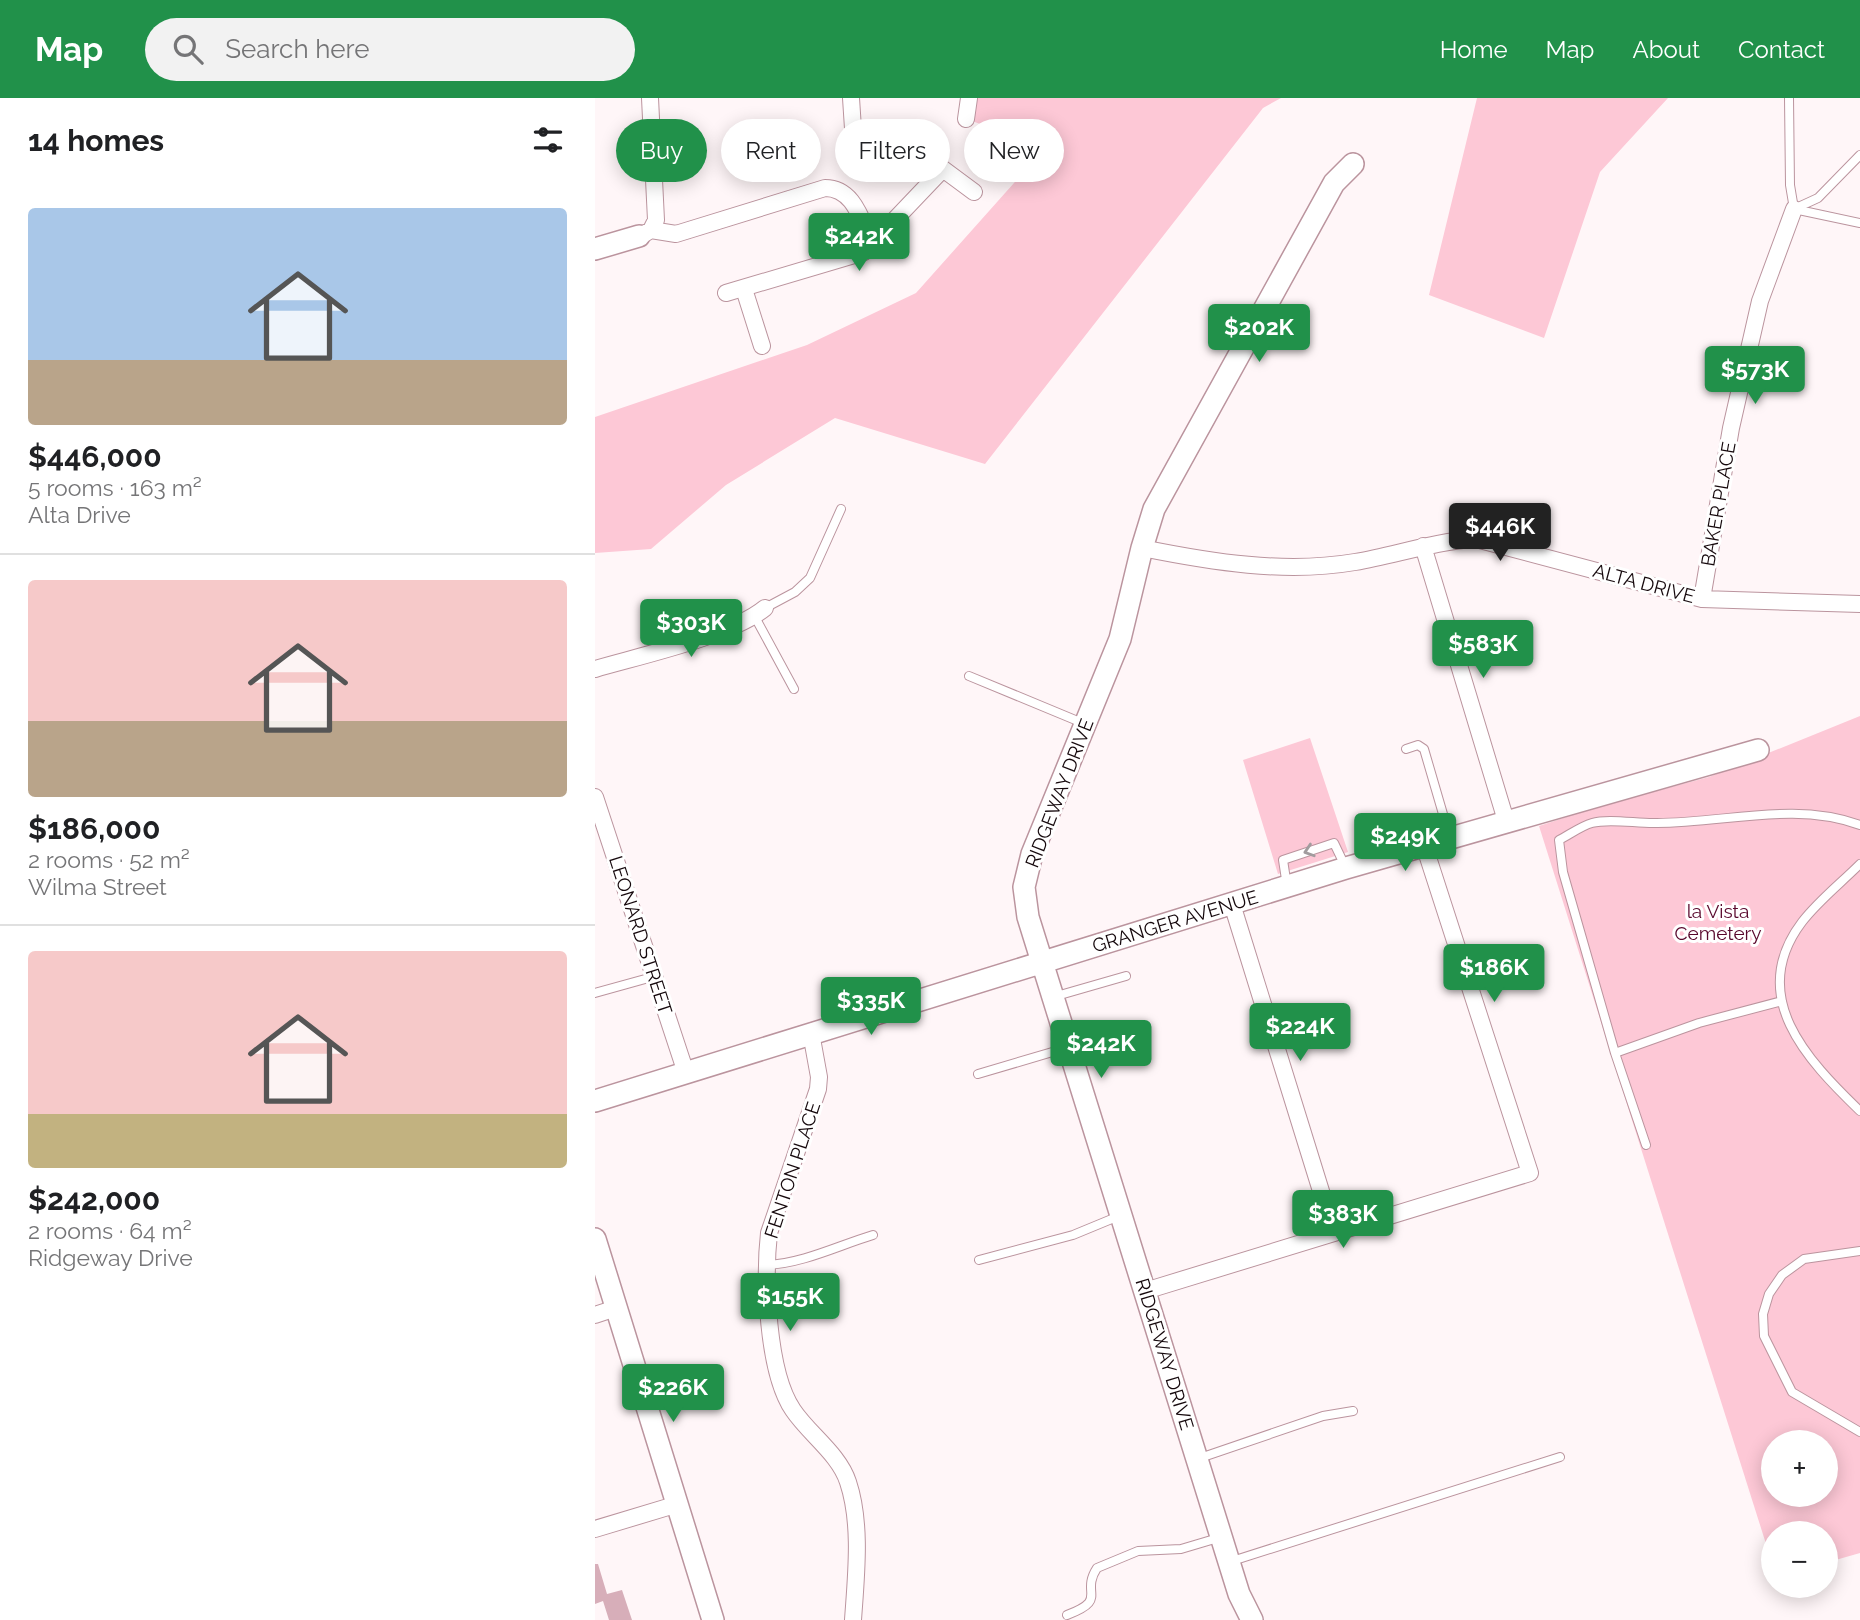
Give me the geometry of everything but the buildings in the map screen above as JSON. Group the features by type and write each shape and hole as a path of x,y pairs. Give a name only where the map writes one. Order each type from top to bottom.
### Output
{"street":[{"path":"645,233 656,220 650,98"},
{"path":"851,98 852,119"},
{"path":"967,119 969,98"},
{"name":"RIDGEWAY DRIVE","path":"1252,1620 1239,1594 1028,917 1024,887 1032,854 1121,639 1154,509 1333,183 1353,164"},
{"path":"726,293 864,252 943,169 974,192"},
{"path":"595,249 645,233 676,234 825,188 839,188 847,194 873,244"},
{"name":"BAKER PLACE","path":"1702,599 1731,428 1757,314 1794,209"},
{"path":"744,289 762,346"},
{"name":"ALTA DRIVE","path":"1142,548 1234,563 1320,566 1355,562 1423,546 1476,538 1702,599 1860,604"},
{"path":"1423,546 1507,824"},
{"path":"595,669 709,635 760,612"},
{"name":"GRANGER AVENUE","path":"595,1101 1346,868 1758,750"},
{"name":"LEONARD STREET","path":"595,797 656,975 686,1073"},
{"path":"1145,1291 1530,1173 1424,845"},
{"path":"1232,904 1334,1233"},
{"name":"FENTON PLACE","path":"811,1033 819,1077 818,1089 769,1233 767,1265 771,1322 779,1382 793,1410 845,1472 851,1492 856,1549 853,1620"},
{"path":"595,1239 713,1620"},
{"path":"595,1315 616,1308"},
{"path":"595,1529 678,1504"}],"lane":[{"path":"1789,98 1790,185 1794,209"},
{"path":"1794,209 1818,198 1860,155"},
{"path":"1794,209 1860,223"},
{"path":"794,689 760,612 795,592 810,578 841,509"},
{"path":"969,676 1085,724"},
{"path":"1406,749 1418,745 1424,749 1450,838"},
{"path":"1646,1145 1615,1053 1563,872 1559,840 1593,822 1659,823 1758,817 1787,812 1821,814 1860,825"},
{"path":"1860,864 1802,922 1784,956 1779,975 1782,1001 1794,1036 1805,1052 1860,1111"},
{"path":"595,993 656,975"},
{"path":"1053,997 1126,976"},
{"path":"1615,1053 1699,1023 1782,1001"},
{"path":"978,1074 1069,1047"},
{"path":"979,1260 1073,1235 1122,1215"},
{"path":"767,1265 804,1260 831,1247 873,1236"},
{"path":"1860,1251 1804,1259 1781,1275 1769,1294 1763,1314 1764,1336 1792,1391 1860,1432"},
{"path":"1197,1459 1323,1416 1353,1411"},
{"path":"1229,1562 1560,1457"},
{"path":"1067,1615 1087,1607 1091,1602 1092,1581 1097,1568 1138,1551 1181,1549 1221,1537"}],"green space":[{"path":"964,98 1281,98 1263,108 985,464 835,418 726,485 651,549 595,553 595,417 807,345 916,293 1015,182 1064,182 1064,119 966,119"},
{"path":"1477,98 1668,98 1600,172 1544,338 1429,295"},
{"name":"la Vista Cemetery","path":"1860,716 1860,1553 1838,1559 1838,1521 1761,1521 1761,1528 1539,826 1600,806 1709,777"},
{"path":"1310,738 1348,852 1278,874 1243,760"}]}
